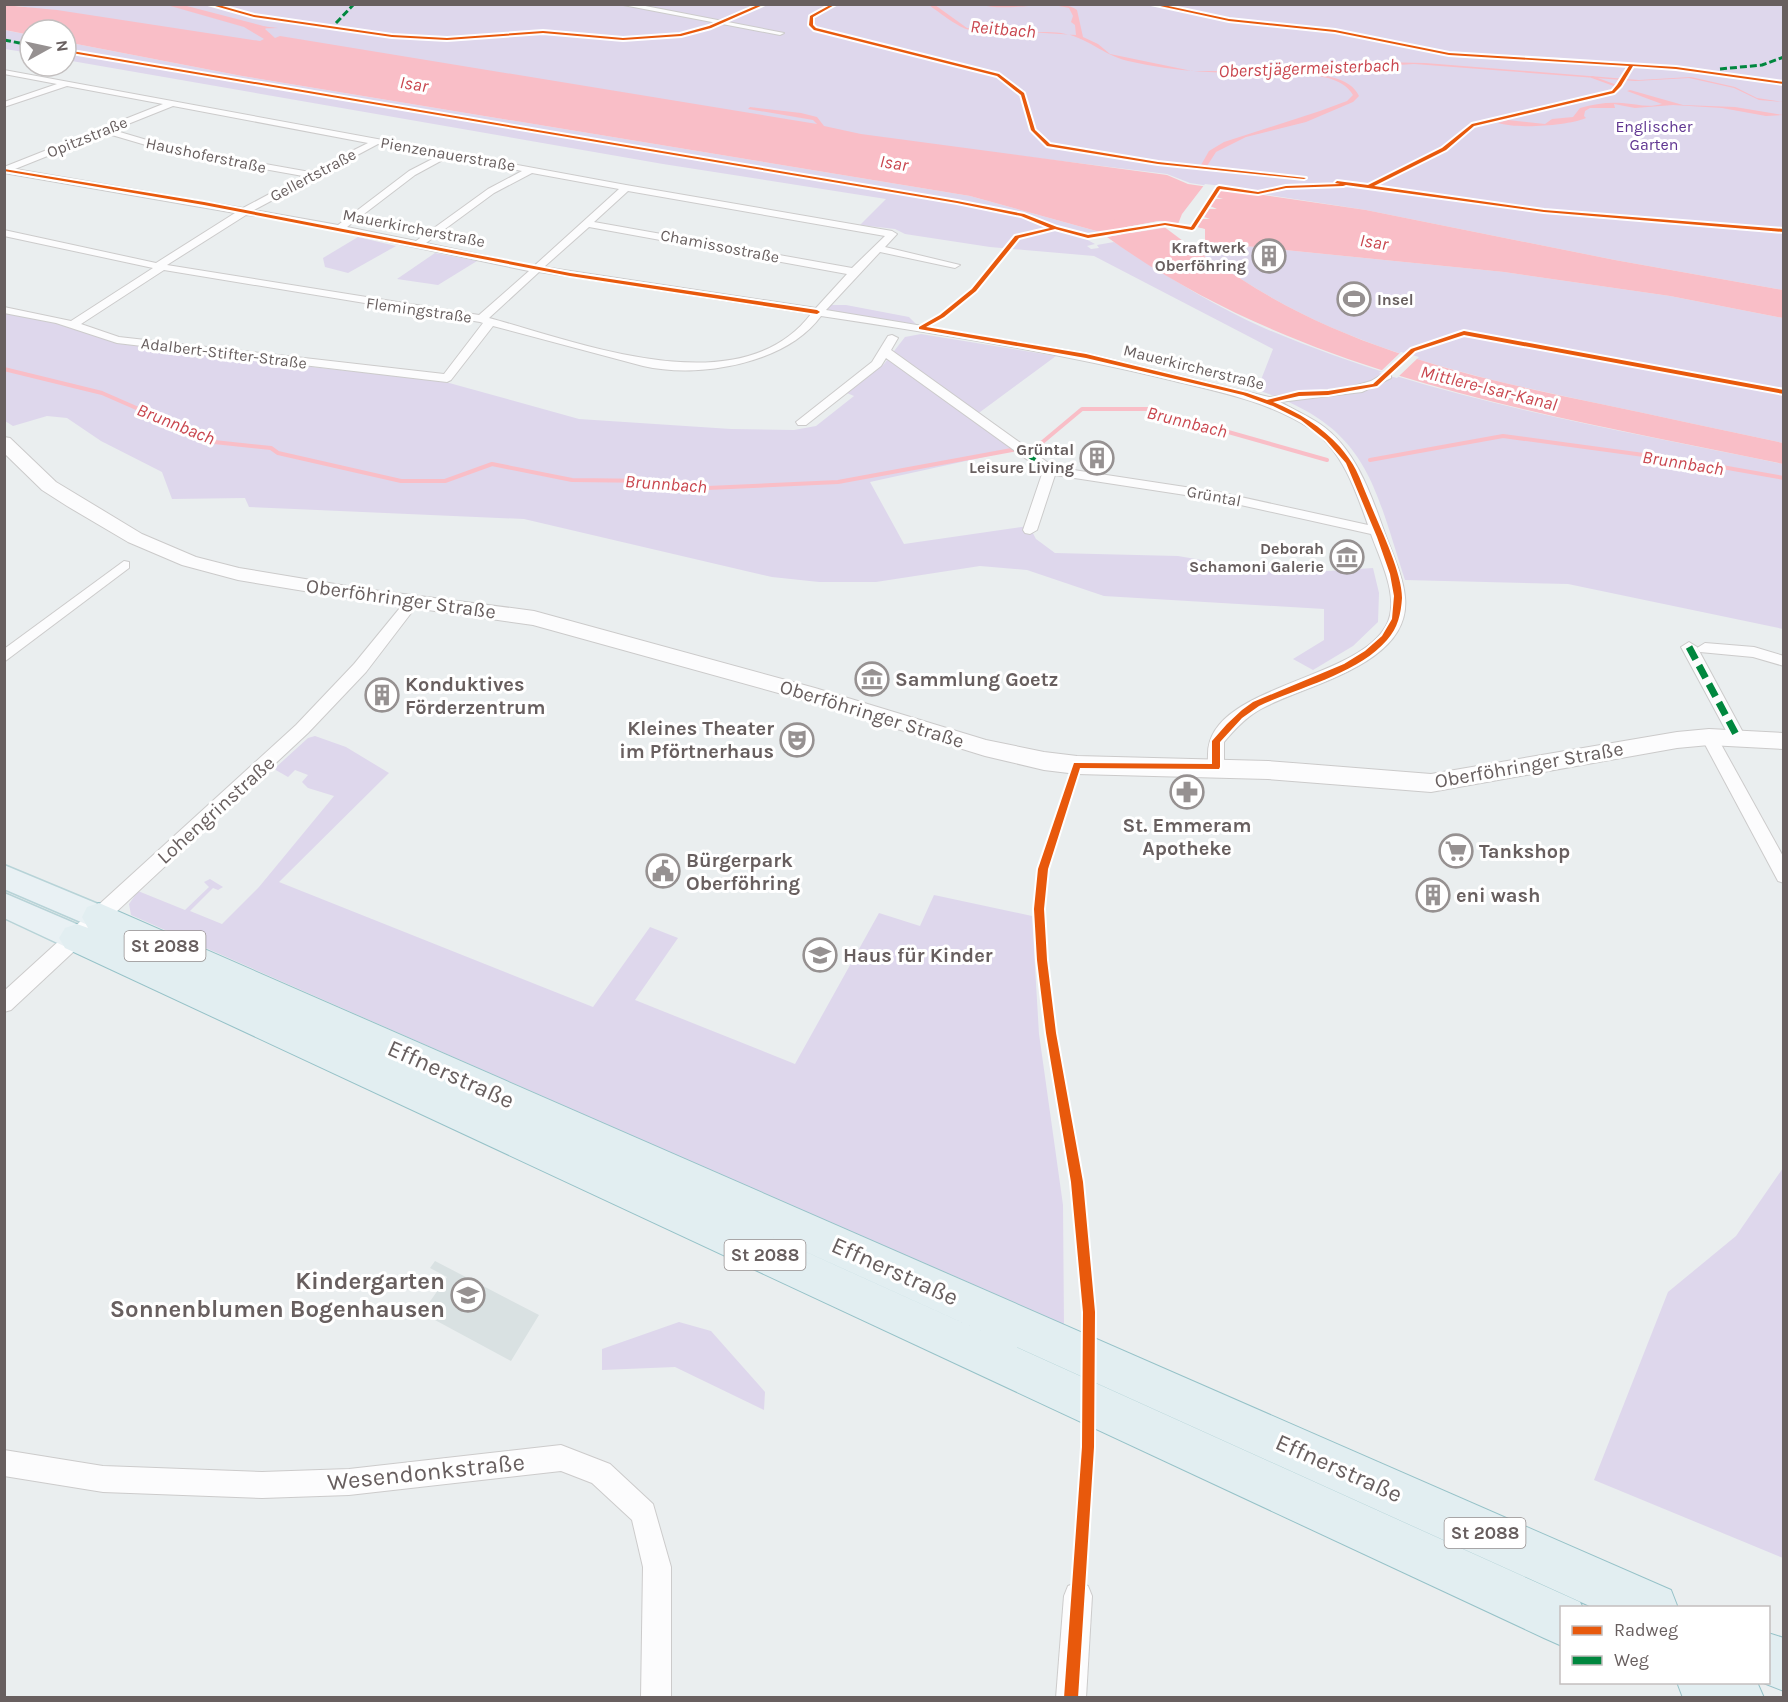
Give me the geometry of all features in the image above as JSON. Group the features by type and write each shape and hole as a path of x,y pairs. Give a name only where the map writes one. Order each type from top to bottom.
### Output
{"highway":[{"name":"Effnerstraße","path":"88,927 1648,1606"},
{"name":"Effnerstraße","path":"88,927 1560,1619"},
{"path":"1770,1657 1784,1665"},
{"path":"1705,1684 1737,1698"}],"main road":[{"name":"Oberföhringer Straße","path":"7,448 49,486 74,502 135,538 189,561 238,574 534,618 577,628 807,693 1012,755 1077,765 1216,767 1431,783 1642,746 1709,737 1784,741"},
{"name":"Effnerstraße","path":"4,876 88,927"},
{"name":"Effnerstraße","path":"4,904 88,927"}],"street":[{"path":"621,4 780,33"},
{"name":"Pienzenauerstraße","path":"4,72 449,153 627,188 892,234"},
{"path":"4,105 68,83"},
{"name":"Opitzstraße","path":"4,170 170,104"},
{"name":"Haushoferstraße","path":"104,130 173,150 310,176"},
{"name":"Gellertstraße","path":"72,325 246,212 378,141"},
{"path":"339,229 412,173 449,153"},
{"path":"419,244 491,191 533,169"},
{"name":"Mauerkircherstraße","path":"4,170 339,229 536,269 871,320 1086,356 1269,401 1316,427 1338,448 1355,475 1377,531 1398,597 1394,626 1383,640 1355,662 1278,693 1255,705 1234,720 1216,741 1216,767"},
{"path":"4,178 17,172"},
{"path":"485,321 536,269 581,230 585,223 627,188"},
{"name":"Chamissostraße","path":"585,223 855,272"},
{"name":"Flemingstraße","path":"4,233 160,267 485,321 647,364 701,366 749,357 772,349 803,331 892,234"},
{"path":"878,249 955,265"},
{"name":"Adalbert-Stifter-Straße","path":"4,310 72,325 117,340 229,355 447,378 485,321"},
{"path":"871,320 892,338"},
{"path":"802,422 877,364 892,338 921,328"},
{"name":"Grüntal","path":"886,352 1050,470 1218,496 1377,531"},
{"path":"1269,401 1299,394 1356,390 1375,385 1387,376"},
{"path":"1030,530 1050,470"},
{"path":"4,657 124,565"},
{"name":"Lohengrinstraße","path":"4,1004 302,729 360,668 413,601"},
{"path":"1738,738 1697,647 1754,652 1784,661"},
{"path":"1709,737 1784,876"},
{"name":"Wesendonkstraße","path":"4,1464 103,1479 262,1485 349,1482 561,1458 581,1465 601,1473 645,1513 657,1567 656,1698"},
{"path":"1071,1698 1078,1596"}],"shaded area":[{"name":"Kindergarten Sonnenblumen Bogenhausen","path":"435,1261 539,1315 511,1361 422,1313 447,1277 430,1268"}],"green space":[{"name":"Englischer Garten","path":"12,5 1783,5 1783,290 1615,260 1366,210 1190,183 1167,174 856,136"},
{"path":"4,30 18,33 18,51 5,49"},
{"path":"78,44 242,76 970,196 1100,232 1082,237 1095,244 1087,246 1091,249 1099,248 1097,245 1114,242 1225,309 1264,328 1326,353 1455,393 1520,409 1783,464 1783,629 1568,584 1405,580 1373,486 1360,461 1344,440 1322,421 1294,404 1257,390 1273,349 1094,256 990,247 905,234 895,229 860,225 886,199 663,164 78,62"},
{"path":"358,237 396,246 348,273 325,267 323,258"},
{"path":"1205,242 1504,272 1670,296 1783,318 1783,443 1549,393 1411,357 1322,323 1279,302 1209,260 1198,244"},
{"path":"435,253 477,261 438,285 397,279"},
{"path":"830,305 846,305 909,317 916,324 837,314 827,309"},
{"path":"5,313 54,322 114,342 201,355 442,381 579,419 731,429 794,430 816,426 854,396 847,393 884,364 905,337 921,334 1056,356 972,418 1016,450 870,482 904,544 1029,526 1036,539 1055,553 1178,556 1283,574 1373,568 1379,593 1378,622 1353,646 1313,670 1293,659 1324,640 1324,609 1104,596 1027,570 980,566 876,582 819,582 772,577 524,519 249,507 245,498 172,499 162,472 101,441 67,418 47,416 13,426 5,421"},
{"path":"315,736 346,747 389,773 279,882 593,1007 650,927 678,938 635,1000 795,1064 879,913 920,926 934,895 1032,916 1039,1034 1063,1205 1064,1326 131,915 129,904 138,891 185,910 209,887 204,882 210,879 223,887 218,890 213,888 190,911 222,924 259,887 334,796 308,788 302,782 308,775 295,770 288,777 274,769 308,738"},
{"path":"1783,1168 1783,1558 1594,1480 1668,1292 1736,1236"},
{"path":"679,1322 711,1331 765,1392 764,1410 675,1367 602,1370 602,1349"}],"water":[{"path":"1051,4 1067,6 1077,10 1083,37 1098,44 1110,54 1190,71 1128,61 1111,55 1067,34 1076,35 1075,25 1071,22 1073,16 1069,8 1047,5 992,7 981,5"},
{"name":"Isar","path":"4,5 57,10 260,41 264,39 244,27 167,5 183,5 267,27 265,29 275,38 280,36 817,124 813,120 748,109 750,107 801,113 817,117 824,126 861,134 1167,175 1188,184 1366,210 1615,260 1783,290 1783,318 1670,296 1504,272 1205,242 1205,229 1159,221 1100,232 970,196 242,76 78,44 78,18 18,18 18,33 5,30"},
{"path":"929,5 935,5 967,28 1032,32 977,32 966,29 952,22"},
{"path":"1377,62 1425,63 1639,80 1691,77 1735,87 1757,98 1783,102 1759,100 1734,88 1689,78 1635,81 1414,64 1307,71 1303,72 1327,76 1349,84 1359,96 1353,102 1306,122 1246,137 1216,152 1207,166 1201,165 1209,151 1224,142 1320,111 1347,101 1353,95 1342,84 1325,77 1195,71 1292,71"},
{"path":"1627,91 1683,105 1735,107 1783,115 1766,116 1722,108 1673,105 1635,108 1614,104 1615,108 1590,108 1585,111 1586,118 1555,125 1529,126 1498,123 1508,120 1545,124 1552,119 1573,117 1580,108 1601,104 1622,103 1647,106 1662,104"},
{"path":"1163,226 1187,244 1198,244 1204,255 1214,264 1280,302 1323,324 1368,342 1413,358 1506,383 1783,443 1783,464 1519,408 1432,385 1346,358 1263,325 1183,286 1107,237"}],"pier":[{"path":"1205,184 1223,186 1216,197 1223,199 1215,199 1210,206 1217,209 1209,209 1204,217 1210,219 1202,219 1197,227 1204,229 1204,244 1202,231 1167,225 1169,227 1106,237 1100,232 1159,221 1178,224 1182,214"},
{"path":"1401,352 1419,357 1397,378 1379,373"}],"waterway":[{"path":"251,27 274,28"},
{"name":"Oberstjägermeisterbach","path":"1592,77 1614,85"},
{"name":"Mittlere-Isar-Kanal","path":"1116,212 1109,221 1145,248"},
{"name":"Brunnbach","path":"4,369 102,393 214,442 271,448 278,453 401,481 445,481 492,464 572,480 656,481 685,489 838,482 1039,445 1082,409 1147,409 1327,460"},
{"name":"Brunnbach","path":"1370,460 1503,436 1688,461 1784,478"}],"marked path":[{"path":"336,23 354,4"},
{"path":"1712,4 1744,4"},
{"path":"4,40 18,43"},
{"path":"1720,69 1762,65 1784,57"},
{"path":"1027,454 1050,470"},
{"path":"1689,647 1738,738"}],"cycle path":[{"path":"209,4 254,16 392,36 447,39 543,32 623,39 680,35 710,27 764,4"},
{"path":"835,4 811,17 811,25 815,29 998,75 1023,94 1033,130 1049,145 1158,163 1304,178"},
{"path":"1152,4 1229,20 1335,31 1449,54 1676,68 1784,83"},
{"path":"78,53 957,202 1022,215 1055,228 1088,237 1165,224 1192,229 1219,187 1258,193 1286,187 1343,185 1345,183"},
{"path":"1370,186 1444,149 1473,125 1613,92 1631,66"},
{"path":"4,170 204,203 570,274 817,312"},
{"path":"1337,182 1544,211 1784,231"},
{"path":"921,328 942,316 974,290 1017,237 1055,228"},
{"path":"921,328 1086,356 1245,394 1289,411 1329,438 1352,468 1385,550 1398,596 1396,619 1385,638 1368,653 1346,666 1275,695 1245,712 1216,741 1216,767 1077,765 1043,869 1039,909 1042,960 1051,1033 1077,1182 1089,1312 1088,1447 1071,1698"},
{"path":"1269,401 1299,394 1328,393 1375,385 1413,350 1464,333 1784,392"}],"place":[{"name":"Kraftwerk Oberföhring","path":"1269,256"},
{"name":"Insel","path":"1354,299"},
{"name":"Grüntal Leisure Living","path":"1097,458"},
{"name":"Deborah Schamoni Galerie","path":"1347,557"},
{"name":"Sammlung Goetz","path":"872,679"},
{"name":"Konduktives Förderzentrum","path":"382,695"},
{"name":"Kleines Theater im Pförtnerhaus","path":"797,740"},
{"name":"St. Emmeram Apotheke","path":"1187,792"},
{"name":"Tankshop","path":"1456,851"},
{"name":"Bürgerpark Oberföhring","path":"663,871"},
{"name":"eni wash","path":"1433,895"},
{"name":"Haus für Kinder","path":"820,955"},
{"name":"Kindergarten Sonnenblumen Bogenhausen","path":"468,1295"}],"water label":[{"name":"Reitbach","path":"1003,29"}]}
